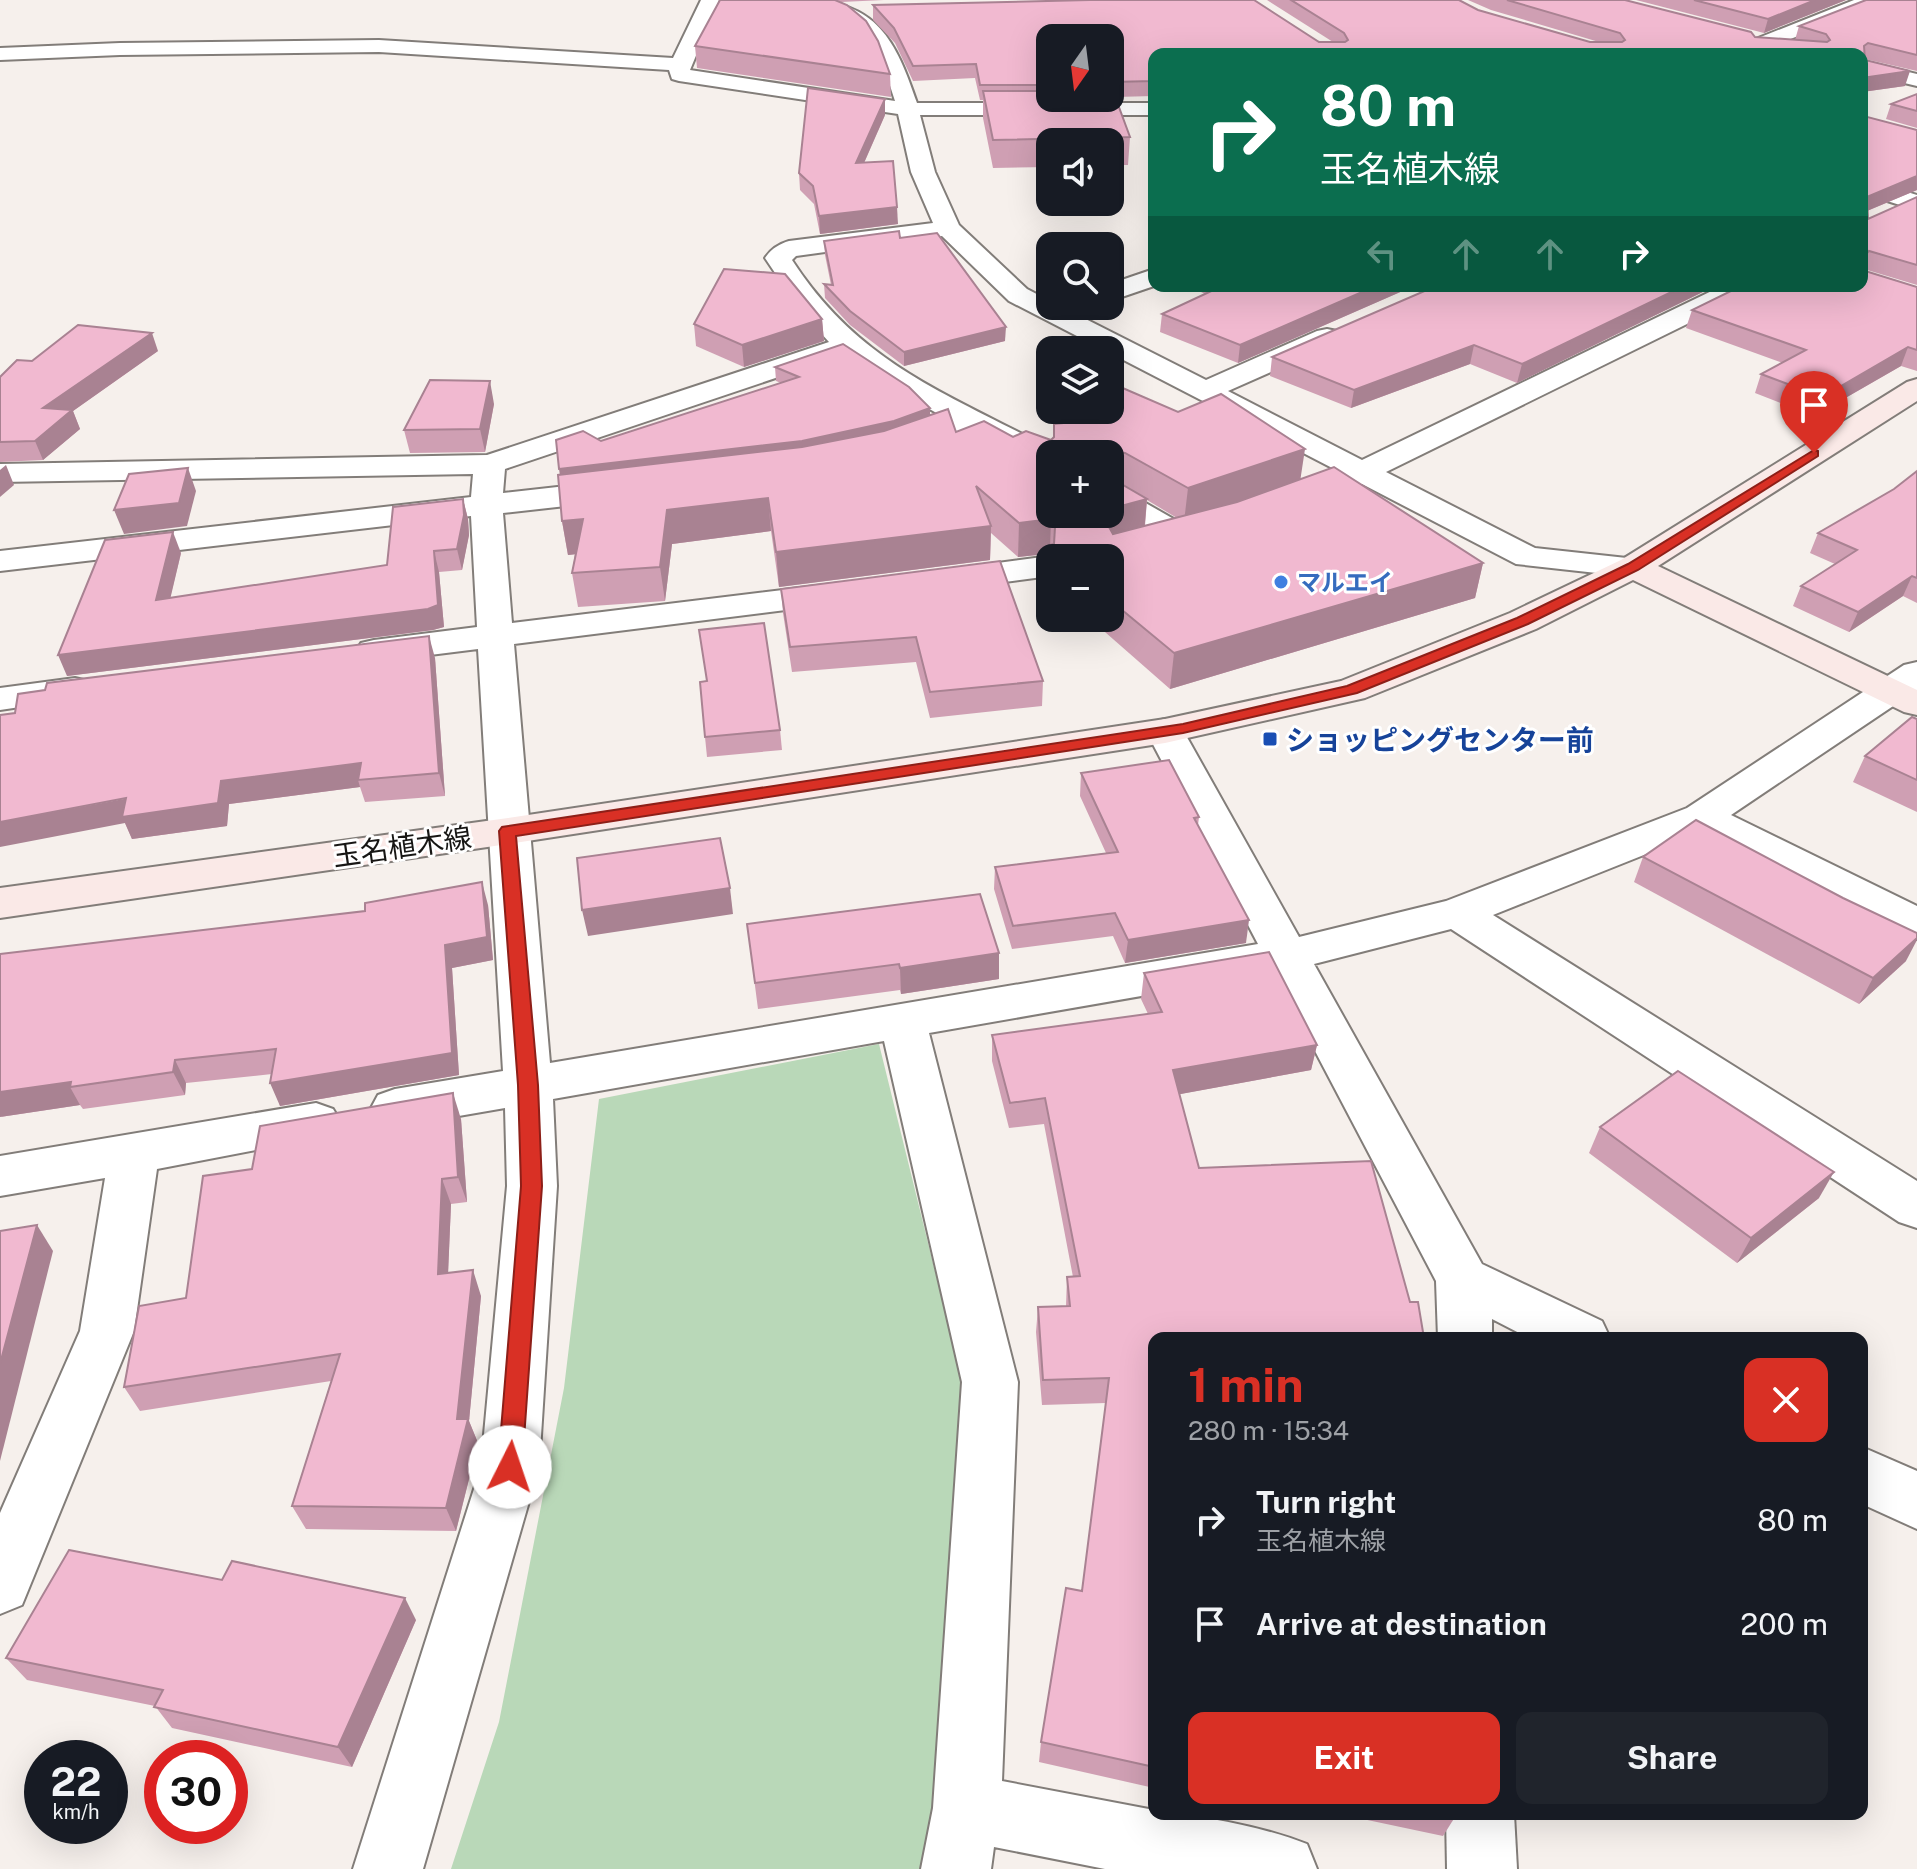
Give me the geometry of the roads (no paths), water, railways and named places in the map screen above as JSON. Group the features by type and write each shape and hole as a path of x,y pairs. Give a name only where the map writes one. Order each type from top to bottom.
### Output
{"main road":[{"name":"玉名植木線","path":"0,903 508,831 1165,731 1352,690 1523,621 1633,567 1917,388"},
{"path":"1633,567 1909,690"}],"street":[{"path":"710,0 680,65 679,75 908,109 1148,109"},
{"path":"812,0 840,11 877,35 891,56 923,172 948,228 1018,295 1036,301"},
{"path":"1735,44 1764,42 1871,0"},
{"path":"1821,3 1849,10"},
{"path":"840,11 872,12"},
{"path":"1764,42 1788,48"},
{"path":"0,54 120,49 379,46 680,65"},
{"path":"1868,68 1913,77"},
{"path":"1868,187 1914,199"},
{"path":"1887,213 1914,199"},
{"path":"948,228 789,249 778,258 804,301 848,345 914,388 1036,453"},
{"path":"1124,288 1148,279"},
{"path":"1321,489 1364,473 1731,292"},
{"path":"1083,320 1205,391 1528,557 1633,567"},
{"path":"1205,391 1345,329"},
{"path":"0,473 490,464 848,345"},
{"path":"863,457 944,432 972,419"},
{"path":"388,1869 510,1467 532,1186 528,1085 486,505 490,464"},
{"path":"0,561 644,487"},
{"path":"1124,502 1194,534 1140,548"},
{"path":"913,584 1036,568"},
{"path":"340,656 867,590"},
{"path":"0,699 108,685"},
{"path":"0,1176 1288,955 1457,913 1701,817 1909,690"},
{"path":"1165,731 1463,1280 1465,1332"},
{"path":"1701,817 1917,924"},
{"path":"1457,913 1917,1207"},
{"path":"903,1021 990,1382 961,1838 1282,1869"},
{"path":"0,1584 107,1331 134,1153"},
{"path":"1463,1280 1571,1332"},
{"path":"1868,1477 1917,1501"},
{"path":"1480,1820 1482,1869"}],"place":[{"name":"マルエイ","path":"1281,582"},
{"name":"ショッピングセンター前","path":"1270,739"}]}
